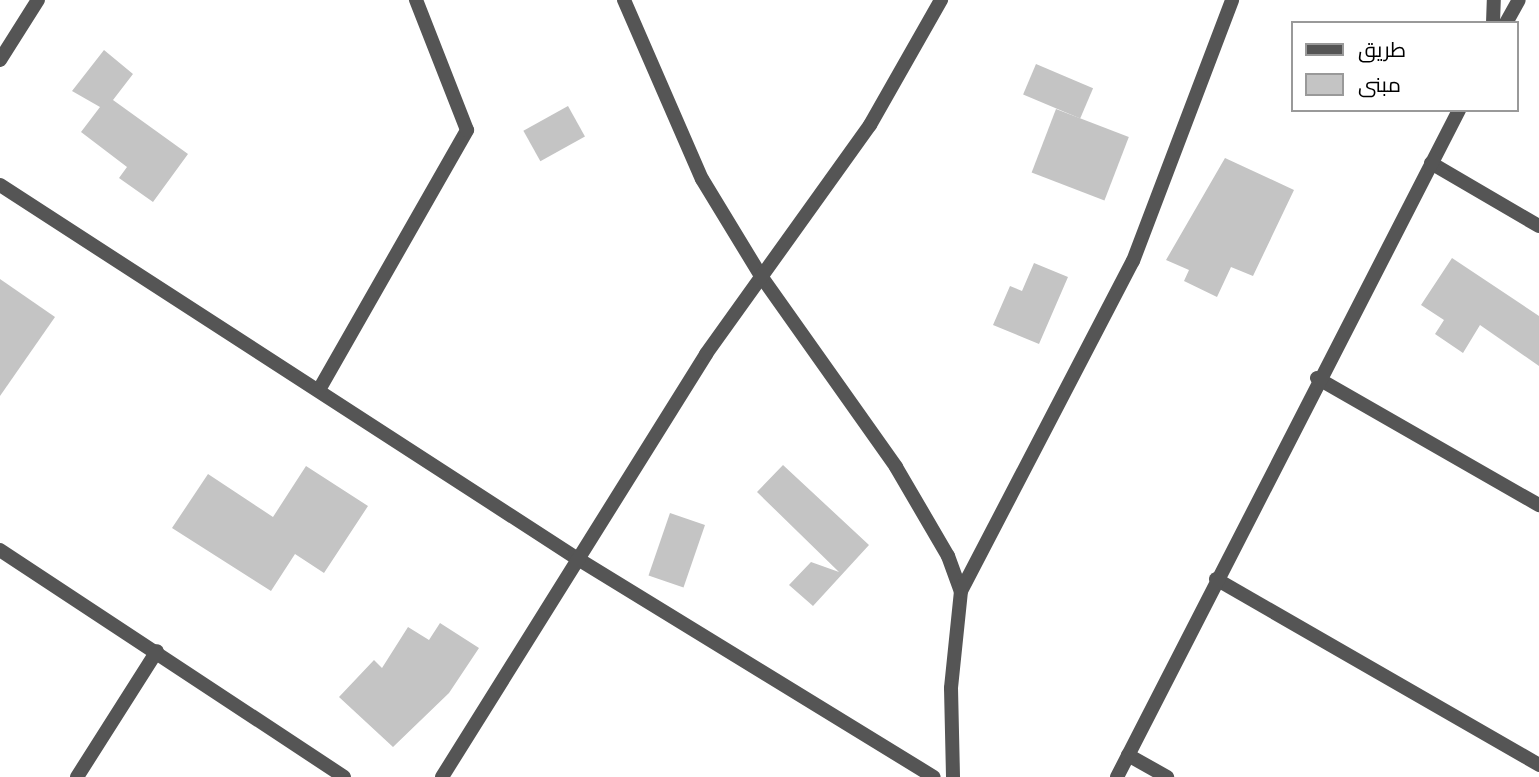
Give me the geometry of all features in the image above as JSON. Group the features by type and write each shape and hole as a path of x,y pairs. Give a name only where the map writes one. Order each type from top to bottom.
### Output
{"street":[{"path":"0,60 38,0"},
{"path":"320,388 467,130 416,0"},
{"path":"624,0 702,179 761,276 896,467 937,535 961,591"},
{"path":"442,777 578,559 761,276 870,125 941,0"},
{"path":"953,777 951,688 961,591 1133,261 1232,0"},
{"path":"1493,21 1494,0"},
{"path":"1507,21 1519,0"},
{"path":"1117,777 1317,378 1458,112"},
{"path":"1431,163 1539,226"},
{"path":"0,184 320,388 578,559 934,777"},
{"path":"1317,378 1539,505"},
{"path":"0,550 157,651 344,777"},
{"path":"1216,579 1539,765"},
{"path":"77,777 157,651"},
{"path":"1128,755 1167,777"}],"building":[{"path":"104,50 133,74 113,100 188,154 153,202 119,178 127,167 81,132 100,107 72,91"},
{"path":"1036,64 1093,88 1080,119 1023,94"},
{"path":"568,106 585,137 540,161 523,131"},
{"path":"1056,109 1129,137 1104,200 1032,172"},
{"path":"1225,158 1294,190 1253,276 1231,267 1217,297 1184,281 1189,270 1166,260"},
{"path":"1452,258 1539,316 1539,366 1480,325 1463,353 1435,334 1444,320 1421,305"},
{"path":"1034,263 1068,277 1039,344 993,325 1010,286 1022,291"},
{"path":"0,279 55,317 0,396"},
{"path":"783,465 869,545 813,606 789,585 811,562 839,572 757,492"},
{"path":"306,466 368,506 324,573 295,554 271,591 172,528 208,474 273,517"},
{"path":"670,513 705,525 683,587 649,575"},
{"path":"440,623 479,648 449,693 393,747 339,697 374,660 382,668 408,627 429,640"}]}
